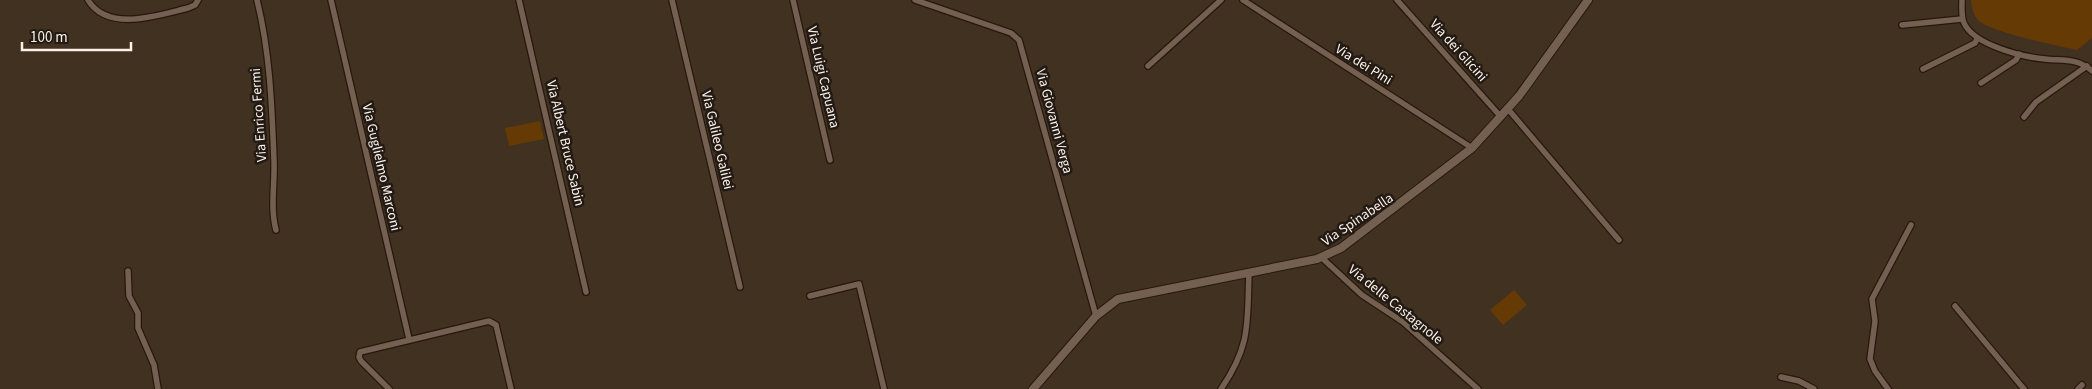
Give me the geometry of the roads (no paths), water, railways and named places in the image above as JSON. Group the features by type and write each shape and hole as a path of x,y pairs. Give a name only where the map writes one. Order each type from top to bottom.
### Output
{"street":[{"path":"88,0 100,12 132,19 188,8 195,5 198,0"},
{"name":"Via Enrico Fermi","path":"257,0 265,42 270,86 274,173 273,211 276,230"},
{"name":"Via Guglielmo Marconi","path":"331,0 409,339"},
{"name":"Via Albert Bruce Sabin","path":"519,0 586,292"},
{"name":"Via Galileo Galilei","path":"672,0 740,287"},
{"name":"Via Luigi Capuana","path":"793,0 830,160"},
{"name":"Via Giovanni Verga","path":"915,0 1010,33 1019,40 1096,316"},
{"path":"1148,66 1221,0"},
{"name":"Via dei Pini","path":"1243,0 1253,2 1472,148"},
{"name":"Via dei Glicini","path":"1397,0 1501,117"},
{"name":"Via Spinabella","path":"1033,389 1096,316 1111,303 1128,296 1322,258 1341,248 1395,209 1472,148 1508,109 1588,0"},
{"path":"1962,0 1962,19 1977,39 2019,54 2043,59 2075,61 2092,71"},
{"path":"1902,25 1962,19"},
{"path":"1923,69 1975,43 1977,39"},
{"path":"1981,83 2016,60 2019,54"},
{"path":"2024,117 2036,102 2086,66"},
{"path":"1508,109 1620,240"},
{"path":"1888,389 1875,371 1870,359 1876,318 1873,296 1911,225"},
{"name":"Via delle Castagnole","path":"1322,258 1362,294 1403,322 1478,389"},
{"path":"128,272 129,296 138,313 138,328 154,365 158,389"},
{"path":"1221,389 1237,364 1245,344 1250,273"},
{"path":"810,296 859,284 884,389"},
{"path":"1955,306 2024,389"},
{"path":"389,389 361,361 359,354 363,351 409,339 487,321 494,322 511,389"},
{"path":"1781,376 1799,381 1814,389"}]}
